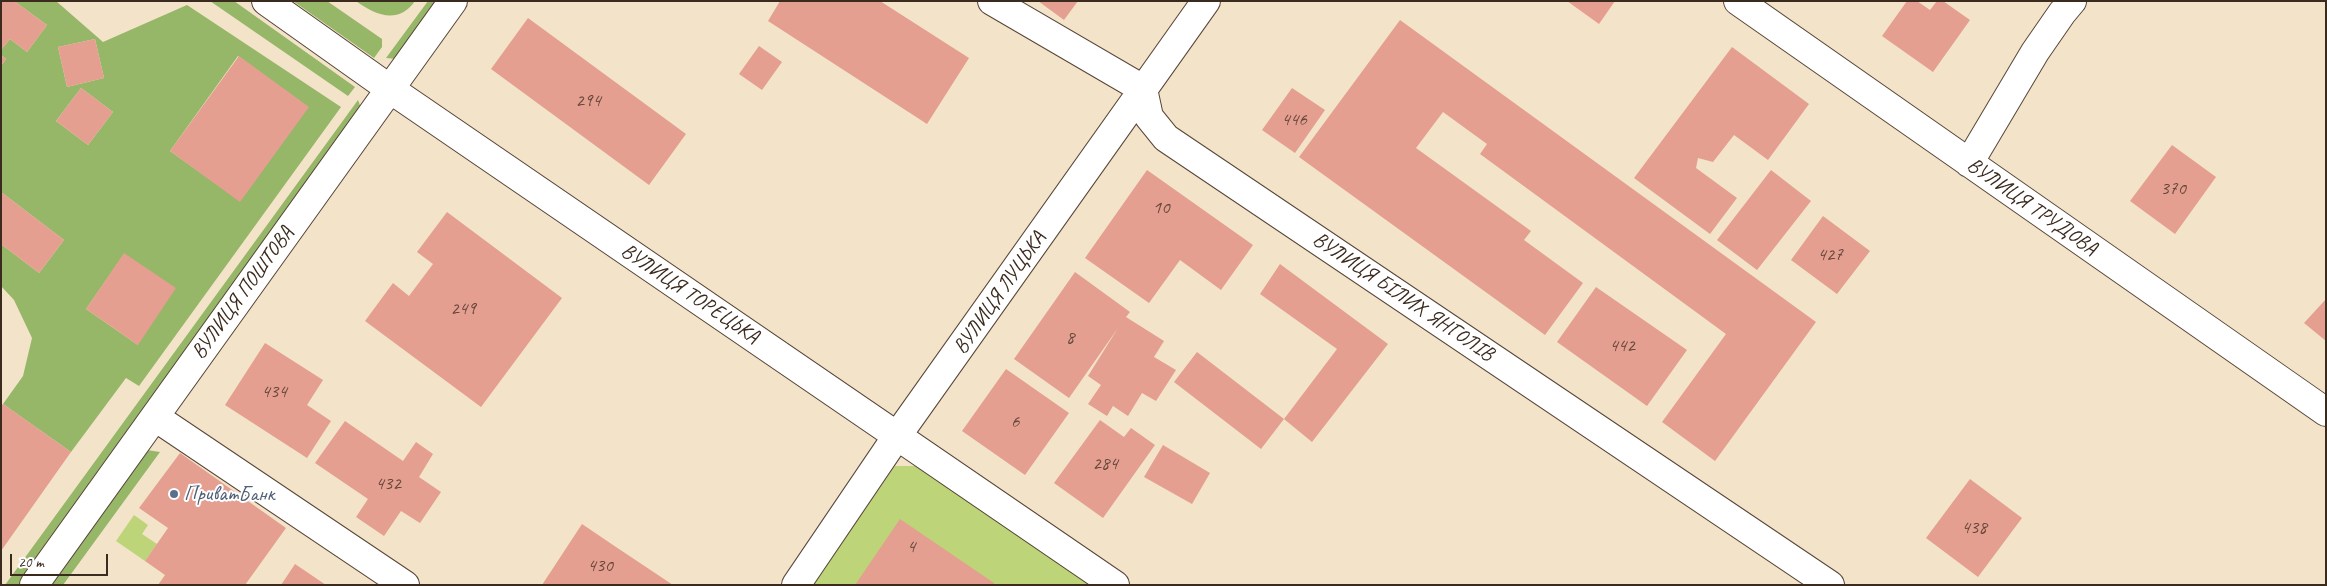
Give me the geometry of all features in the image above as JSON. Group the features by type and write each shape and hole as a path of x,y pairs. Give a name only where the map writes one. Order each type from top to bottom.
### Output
{"street":[{"name":"ВУЛИЦЯ ТОРЕЦЬКА","path":"266,1 390,89 1115,585"},
{"name":"ВУЛИЦЯ ПОШТОВА","path":"34,585 453,1"},
{"path":"992,1 1143,89"},
{"name":"ВУЛИЦЯ ЛУЦЬКА","path":"796,585 898,436 1206,1"},
{"name":"ВУЛИЦЯ ТРУДОВА","path":"1738,1 2326,412"},
{"path":"1969,163 2035,52 2062,12 2072,1"},
{"name":"ВУЛИЦЯ БІЛИХ ЯНГОЛІВ","path":"1143,89 1149,116 1166,138 1830,585"},
{"path":"155,417 405,585"}],"green space":[{"path":"14,1 56,1 103,42 187,5 341,107 139,386 126,378 71,452 3,404 23,376 32,338 14,300 1,286 1,244 39,273 64,240 1,192 1,66 6,59 1,55 1,50 10,39 27,52 47,25","holes":["95,39 104,78 67,87 58,47","238,56 308,107 240,201 170,151","81,88 113,112 88,145 56,121","124,254 138,345 86,309"]},
{"path":"210,1 234,1 355,87 348,96"},
{"path":"293,1 327,1 382,39 382,47 374,58"},
{"path":"356,1 415,1 401,13 386,15 371,10"},
{"path":"428,1 438,1 396,59 386,58"},
{"path":"358,100 361,108 19,585 5,585"},
{"path":"147,450 160,452 63,585 50,585"},
{"path":"895,466 916,466 1090,585 813,585"},
{"path":"134,515 148,525 142,534 157,544 145,561 116,541"}],"building":[{"path":"1,1 14,1 47,25 27,52 10,39 1,50"},
{"path":"780,1 880,1 969,58 927,124 768,21"},
{"path":"1038,1 1078,1 1064,20"},
{"path":"1567,1 1615,1 1599,24"},
{"path":"1907,1 1917,1 1930,10 1937,1 1943,1 1970,20 1933,72 1882,36"},
{"path":"528,18 686,134 649,185 491,69"},
{"path":"1400,20 1816,322 1715,461 1662,422 1726,334 1480,154 1487,144 1443,112 1416,148 1531,231 1524,240 1583,283 1545,335 1299,157"},
{"path":"95,39 104,78 67,87 58,47"},
{"path":"759,46 782,62 762,90 739,74"},
{"path":"1732,47 1809,104 1768,160 1734,135 1713,162 1698,158 1696,168 1737,198 1710,234 1634,178"},
{"path":"1,55 6,59 1,66"},
{"path":"239,56 309,107 240,202 170,151"},
{"path":"81,88 113,112 88,145 56,121"},
{"path":"1292,88 1325,110 1295,153 1262,130"},
{"path":"2172,145 2216,177 2175,234 2130,201"},
{"path":"1147,170 1253,245 1221,290 1180,260 1149,303 1085,258"},
{"path":"1771,170 1811,201 1757,270 1717,240"},
{"path":"1,192 64,240 39,273 1,244"},
{"path":"447,212 562,298 481,407 365,321 393,283 409,296 433,264 417,252"},
{"path":"1823,216 1870,251 1837,294 1791,260"},
{"path":"124,253 176,288 138,345 86,309"},
{"path":"1280,264 1388,344 1312,442 1284,419 1337,349 1260,294"},
{"path":"1075,272 1130,312 1126,317 1164,341 1154,357 1176,370 1156,401 1142,393 1128,416 1113,406 1107,416 1088,404 1101,385 1088,376 1118,328 1069,398 1014,359"},
{"path":"1596,287 1687,350 1647,406 1557,342"},
{"path":"2326,299 2326,341 2304,323"},
{"path":"265,343 323,380 307,405 331,421 307,458 225,405"},
{"path":"1197,352 1284,419 1261,449 1174,382"},
{"path":"1006,369 1069,413 1025,475 962,431"},
{"path":"3,404 71,452 1,551 1,406"},
{"path":"1100,420 1124,437 1131,428 1155,445 1103,518 1054,483"},
{"path":"345,421 403,461 416,442 433,454 419,477 441,492 420,523 401,511 384,536 356,517 368,499 315,463"},
{"path":"1163,445 1210,473 1192,504 1144,477"},
{"path":"180,453 286,528 245,585 158,585 165,575 145,561 168,528 139,508"},
{"path":"1970,479 2022,518 1978,577 1926,538"},
{"path":"900,519 994,583 993,585 855,585"},
{"path":"582,524 616,547 673,585 542,585"},
{"path":"295,564 326,585 281,585"}],"place":[{"name":"ПриватБанк","path":"174,494"}]}
